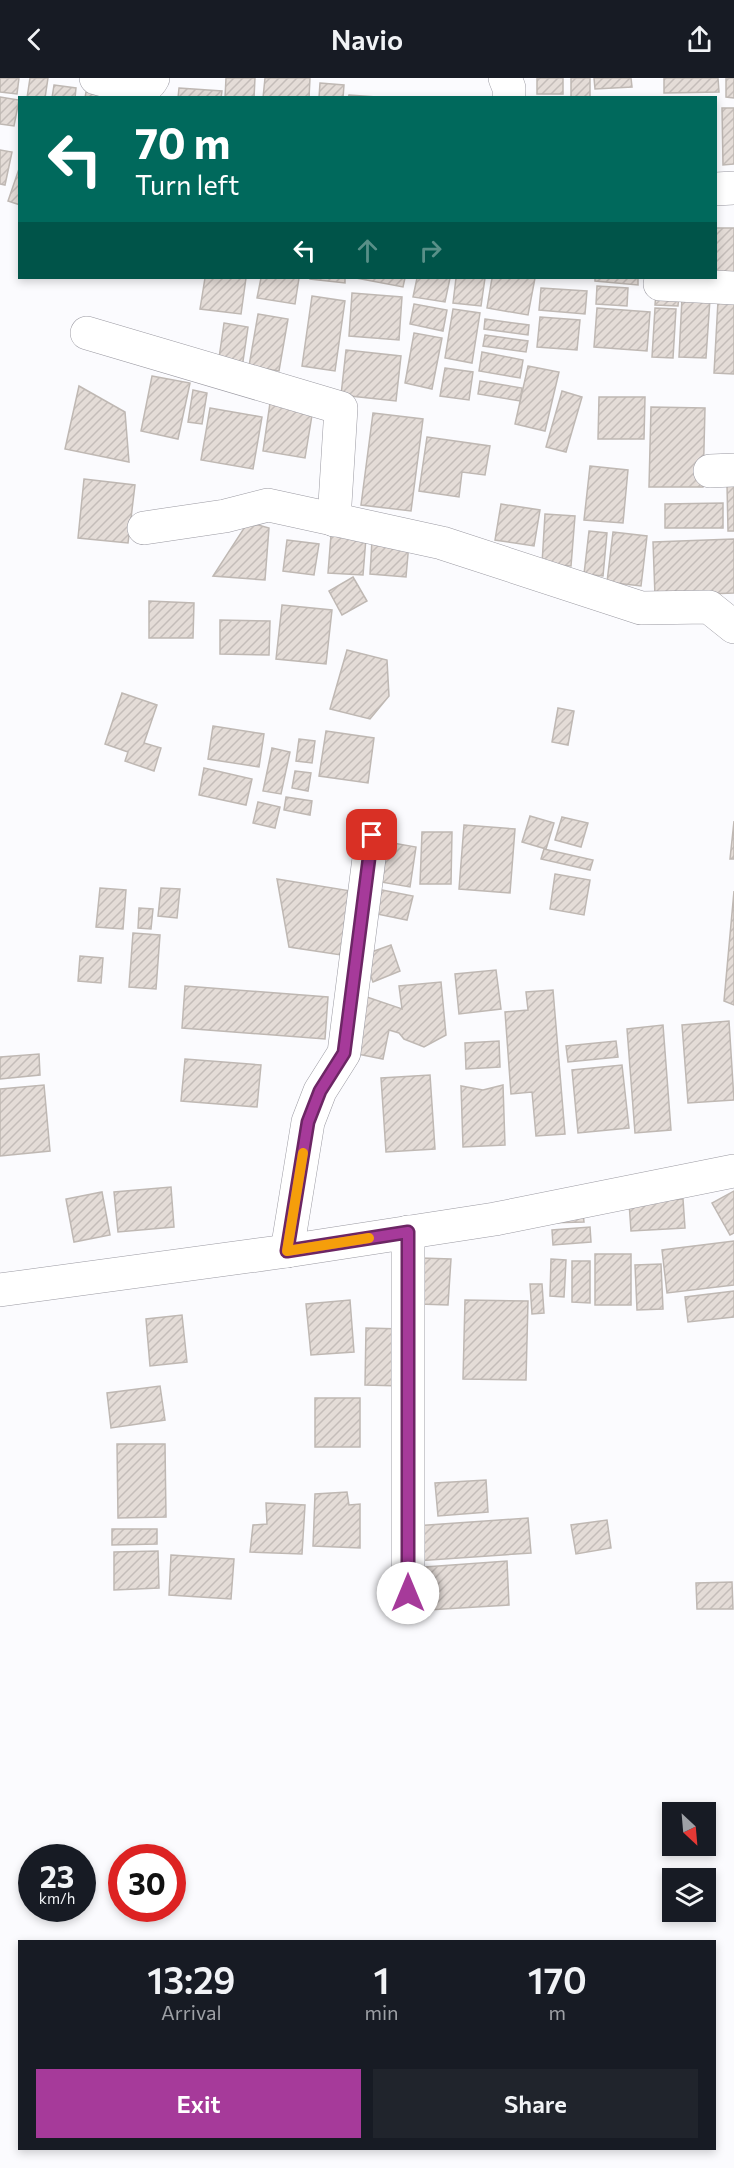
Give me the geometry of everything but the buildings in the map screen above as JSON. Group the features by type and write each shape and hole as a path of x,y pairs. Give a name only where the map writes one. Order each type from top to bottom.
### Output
{"street":[{"path":"96,78 137,89 149,84 153,78"},
{"path":"505,78 509,96"},
{"path":"717,189 734,188"},
{"path":"660,284 734,288"},
{"path":"87,333 341,408 334,519"},
{"path":"144,528 225,516 268,505 442,543 641,608 709,608 734,627"},
{"path":"287,1251 308,1122 320,1091 344,1053 372,835"},
{"path":"0,1290 287,1251 495,1219 734,1172"},
{"path":"408,1232 408,1593"}],"slow traffic":[{"path":"303,1153 287,1251 369,1238"}],"route":[{"path":"372,835 344,1053 320,1091 308,1122 287,1251 408,1232 408,1593"}]}
